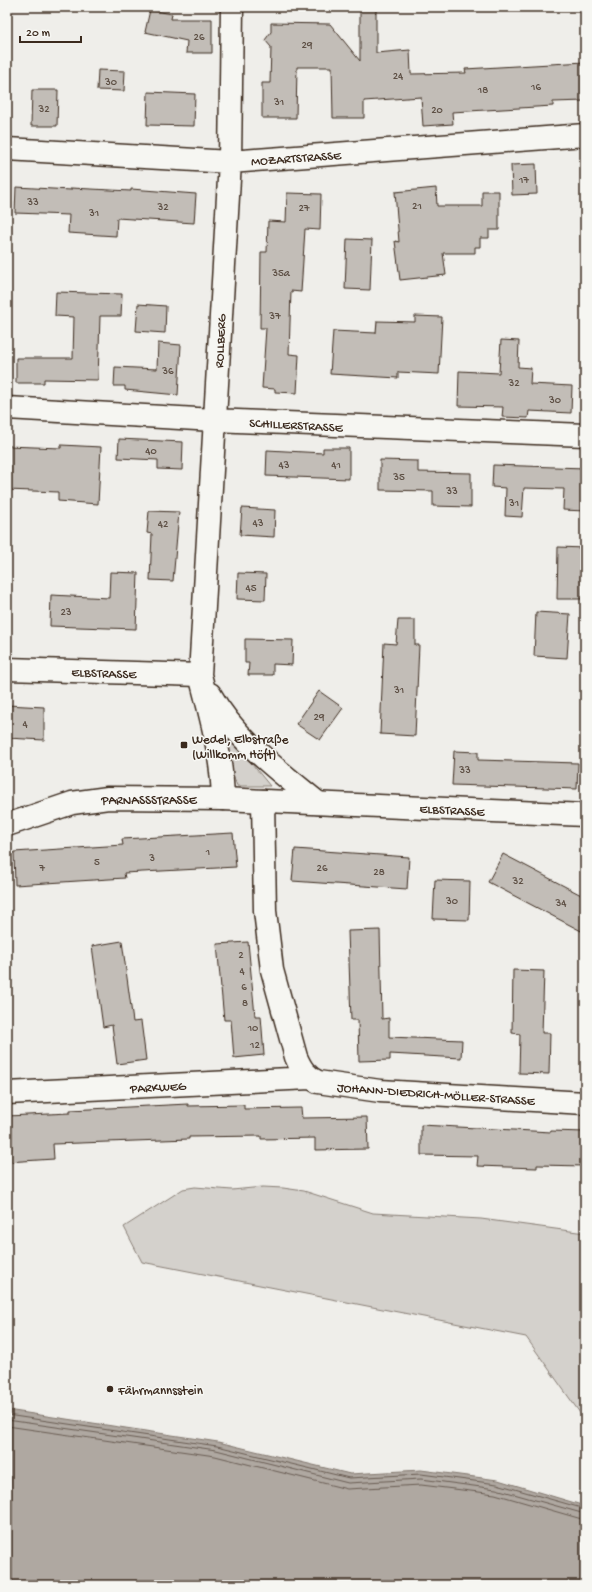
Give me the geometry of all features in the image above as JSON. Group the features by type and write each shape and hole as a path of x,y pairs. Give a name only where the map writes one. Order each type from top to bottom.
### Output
{"street":[{"name":"ROLLBERG","path":"200,675 230,162 232,7"},
{"name":"MOZARTSTRASSE","path":"7,149 230,162 585,135"},
{"name":"SCHILLERSTRASSE","path":"7,408 214,420 585,435"},
{"name":"ELBSTRASSE","path":"7,669 200,675"},
{"path":"200,675 218,747 222,771 223,799"},
{"path":"200,675 219,709 253,748 318,803"},
{"name":"PARNASSSTRASSE","path":"7,825 72,803 108,798 223,799"},
{"name":"ELBSTRASSE","path":"223,799 585,815"},
{"path":"264,801 265,911 272,970 296,1057 300,1068 310,1078"},
{"name":"PARKWEG","path":"7,1093 310,1078"},
{"name":"JOHANN-DIEDRICH-MÖLLER-STRASSE","path":"310,1078 318,1082 380,1091 585,1104"}],"shaded area":[{"path":"223,735 235,743 270,786 237,786 226,753"},
{"path":"195,1187 232,1190 263,1187 283,1188 304,1191 373,1213 481,1219 585,1233 585,1420 526,1337 142,1262 124,1227 183,1189"}],"water":[{"path":"7,1410 218,1442 350,1474 421,1470 498,1480 585,1506 585,1585 7,1585"}],"building":[{"path":"360,8 376,8 376,53 410,50 411,74 466,73 465,69 585,62 585,101 553,102 553,106 452,112 453,124 423,126 421,97 364,101 364,118 333,118 332,67 297,67 296,118 262,118 262,83 270,83 271,47 265,40 271,32 271,23 330,24 360,61"},
{"path":"150,10 172,14 171,19 212,19 212,53 186,53 187,41 145,32"},
{"path":"98,70 125,71 124,91 97,90"},
{"path":"32,90 58,90 57,126 31,126"},
{"path":"148,92 195,94 194,126 147,125"},
{"path":"536,164 537,194 512,195 511,165"},
{"path":"16,187 71,190 71,188 131,191 131,189 196,194 194,223 117,218 116,236 68,233 69,215 15,213"},
{"path":"436,188 437,206 482,206 482,191 499,191 499,230 489,230 489,238 480,238 480,247 475,247 475,253 443,253 446,275 400,280 395,241 399,242 395,192"},
{"path":"287,193 321,194 320,230 305,229 301,292 291,291 289,354 299,355 297,393 275,392 275,389 262,388 266,328 260,328 261,252 267,252 268,221 286,222"},
{"path":"347,239 372,240 370,290 345,289"},
{"path":"56,292 122,294 121,316 100,316 98,380 44,379 44,383 16,383 16,358 73,358 74,317 55,316"},
{"path":"138,304 166,306 165,333 136,331"},
{"path":"415,316 442,317 439,374 398,372 398,378 330,374 333,331 376,333 377,321 415,322"},
{"path":"501,340 519,341 518,367 531,368 530,384 572,386 571,413 529,411 528,418 502,417 503,407 458,406 459,371 499,373"},
{"path":"158,343 181,345 178,395 125,390 125,386 114,386 115,367 157,369"},
{"path":"119,439 183,442 182,470 158,469 158,460 118,458"},
{"path":"61,445 101,447 98,504 58,501 58,492 7,490 7,446 61,448"},
{"path":"323,448 349,448 349,479 266,476 267,450 323,453"},
{"path":"380,460 418,461 418,472 471,473 471,507 433,506 433,491 380,490"},
{"path":"493,465 585,468 585,511 563,510 564,489 524,488 522,517 505,516 506,488 492,487"},
{"path":"242,508 275,510 274,537 240,535"},
{"path":"149,511 179,512 173,581 150,580 152,534 147,533"},
{"path":"558,547 584,548 583,599 557,599"},
{"path":"110,572 138,573 136,629 50,626 51,595 109,598"},
{"path":"238,573 266,574 265,600 237,599"},
{"path":"536,612 570,614 567,658 534,656"},
{"path":"398,620 415,620 415,645 419,645 415,736 380,734 384,643 396,644"},
{"path":"245,639 293,640 292,665 273,664 273,675 248,675 249,663 245,663"},
{"path":"319,691 343,708 320,740 296,724"},
{"path":"7,705 44,707 44,740 7,738"},
{"path":"454,751 478,752 478,760 578,763 577,789 452,785"},
{"path":"233,833 236,867 124,873 125,878 15,885 14,852 123,845 122,839"},
{"path":"295,849 409,857 407,889 292,881"},
{"path":"503,854 585,897 585,933 488,882"},
{"path":"435,880 470,881 469,920 433,919"},
{"path":"380,930 382,1019 389,1018 389,1037 462,1040 461,1058 390,1054 390,1060 359,1061 358,1020 351,1020 348,931"},
{"path":"122,941 133,1022 141,1021 146,1060 117,1064 112,1025 103,1027 92,946"},
{"path":"248,942 255,1016 261,1016 264,1055 234,1058 231,1020 224,1020 217,944"},
{"path":"513,970 544,971 542,1033 550,1033 549,1074 519,1073 520,1034 512,1033"},
{"path":"188,1104 188,1106 244,1105 244,1109 301,1108 302,1118 367,1117 368,1149 315,1150 315,1138 261,1139 261,1136 189,1137 189,1139 53,1144 54,1159 7,1162 7,1116 70,1113 70,1110"},
{"path":"421,1125 551,1132 585,1132 585,1166 537,1165 537,1168 477,1166 478,1156 421,1155"}],"place":[{"name":"Wedel, Elbstraße (Willkomm Höft)","path":"184,745"},
{"name":"Fährmannsstein","path":"110,1389"}]}
